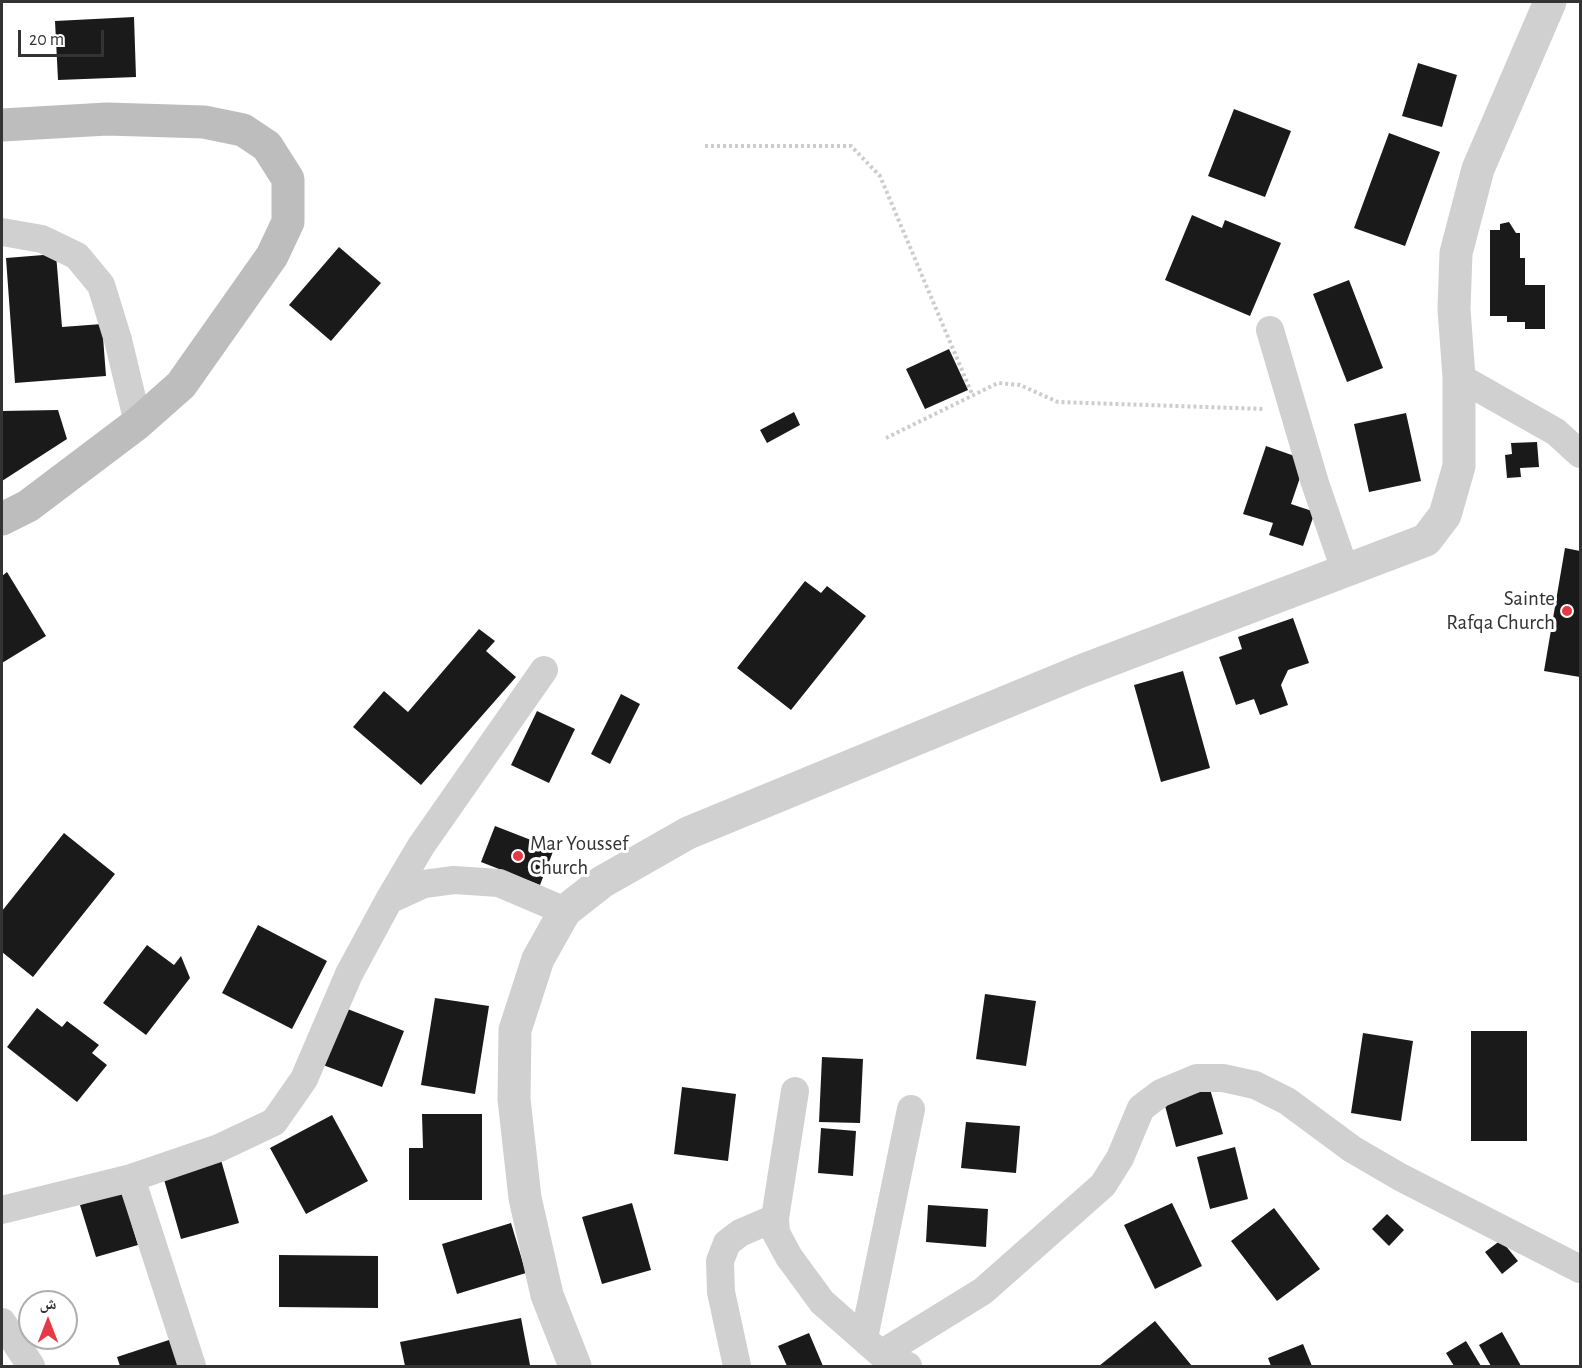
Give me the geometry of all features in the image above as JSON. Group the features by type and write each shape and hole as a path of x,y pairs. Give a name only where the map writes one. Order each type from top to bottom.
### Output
{"main road":[{"path":"2,125 106,119 204,122 243,130 267,146 288,179 288,222 272,256 182,385 138,423 28,506 2,519"}],"street":[{"path":"575,1366 547,1295 525,1198 514,1099 515,1030 538,959 565,911 602,882 688,833 1081,671 1426,540 1446,515 1459,466 1459,377 1454,309 1456,253 1478,169 1550,2"},
{"path":"2,232 42,239 77,256 101,285 118,340 138,423"},
{"path":"1270,330 1293,410 1345,570"},
{"path":"1459,377 1556,432 1581,454"},
{"path":"2,1210 131,1178 219,1148 274,1122 304,1079 349,974 421,846 544,670"},
{"path":"389,900 424,884 454,880 499,883 565,911"},
{"path":"873,1346 983,1291 1103,1185 1120,1158 1141,1108 1161,1093 1197,1078 1223,1077 1255,1085 1287,1101 1352,1149 1400,1177 1558,1260 1581,1269"},
{"path":"795,1091 775,1218 776,1233 789,1257 822,1302 873,1346 908,1366"},
{"path":"873,1346 911,1109"},
{"path":"131,1178 192,1366"},
{"path":"736,1366 721,1292 720,1261 728,1243 740,1233 775,1218"},
{"path":"2,1322 31,1366"}],"path":[{"path":"705,146 851,146 880,176 972,394"},
{"path":"886,438 972,394 999,383 1020,385 1058,402 1293,410"}],"building":[{"path":"134,17 136,77 58,80 55,21"},
{"path":"1418,63 1457,75 1442,127 1402,116"},
{"path":"1234,109 1291,131 1265,197 1208,176"},
{"path":"1389,133 1440,152 1405,246 1354,228"},
{"path":"1192,215 1222,228 1225,220 1281,243 1250,316 1165,280"},
{"path":"1509,222 1516,233 1520,233 1520,258 1525,258 1525,285 1545,285 1545,329 1525,329 1525,322 1507,322 1507,316 1490,316 1490,230 1500,230 1500,224"},
{"path":"339,247 381,283 331,341 289,305"},
{"path":"56,254 62,327 102,324 106,376 15,383 6,258"},
{"path":"1349,280 1383,368 1347,382 1313,294"},
{"path":"949,349 968,390 925,409 906,369"},
{"path":"58,410 67,439 2,481 2,411"},
{"path":"794,412 800,425 767,443 760,430"},
{"path":"1406,413 1421,481 1369,492 1354,424"},
{"path":"1537,442 1539,467 1520,468 1521,477 1507,478 1505,455 1512,454 1511,443"},
{"path":"1266,446 1306,460 1291,504 1315,512 1303,546 1269,535 1273,523 1243,514"},
{"name":"Sainte Rafqa Church","path":"1565,548 1580,551 1580,677 1544,671"},
{"path":"7,572 46,636 2,663 2,576"},
{"path":"805,581 821,593 827,586 866,616 791,710 737,668"},
{"path":"1293,618 1309,663 1288,670 1281,685 1288,705 1260,715 1254,699 1236,705 1219,657 1242,649 1238,637"},
{"path":"479,629 495,641 486,651 516,677 421,785 353,727 384,691 408,712"},
{"path":"1183,671 1210,768 1161,782 1134,685"},
{"path":"621,694 640,704 610,764 591,754"},
{"path":"537,711 575,729 549,783 511,765"},
{"name":"Mar Youssef Church","path":"495,826 554,849 540,885 481,862"},
{"path":"64,833 115,874 33,977 2,952 2,911"},
{"path":"258,925 327,961 292,1029 222,993"},
{"path":"147,945 174,965 181,956 190,978 146,1035 103,1003"},
{"path":"985,994 1036,1001 1026,1066 976,1059"},
{"path":"435,998 489,1006 475,1094 421,1085"},
{"path":"37,1008 62,1027 67,1021 99,1045 92,1053 107,1065 77,1102 7,1047"},
{"path":"345,1008 404,1031 382,1087 323,1065"},
{"path":"1471,1031 1527,1031 1527,1141 1471,1141"},
{"path":"1363,1033 1413,1041 1401,1121 1351,1113"},
{"path":"822,1057 863,1059 860,1123 819,1122"},
{"path":"682,1087 736,1094 728,1161 674,1154"},
{"path":"1210,1089 1223,1134 1176,1147 1164,1102"},
{"path":"422,1114 482,1114 482,1200 409,1200 409,1148 423,1148"},
{"path":"332,1115 368,1181 306,1214 270,1148"},
{"path":"966,1122 1020,1126 1016,1173 961,1168"},
{"path":"821,1128 856,1131 853,1176 818,1173"},
{"path":"1235,1147 1248,1199 1210,1209 1197,1157"},
{"path":"221,1160 239,1223 181,1239 163,1176"},
{"path":"122,1192 138,1245 96,1257 80,1205"},
{"path":"632,1203 651,1270 602,1284 582,1217"},
{"path":"1172,1203 1202,1266 1155,1289 1124,1225"},
{"path":"928,1205 988,1209 986,1247 926,1242"},
{"path":"1274,1208 1320,1269 1277,1301 1231,1241"},
{"path":"1387,1214 1404,1230 1389,1246 1372,1229"},
{"path":"511,1223 526,1273 457,1294 442,1244"},
{"path":"1501,1240 1518,1261 1502,1274 1485,1252"},
{"path":"279,1255 378,1256 378,1308 279,1307"},
{"path":"521,1318 530,1365 405,1366 400,1342"},
{"path":"1155,1321 1192,1366 1099,1366"},
{"path":"1502,1332 1521,1366 1491,1366 1479,1345"},
{"path":"809,1333 823,1366 787,1366 778,1346"},
{"path":"172,1339 181,1366 120,1366 117,1357"},
{"path":"1466,1341 1481,1366 1454,1366 1446,1353"},
{"path":"1303,1344 1312,1366 1271,1366 1268,1358"}],"place":[{"name":"Sainte Rafqa Church","path":"1567,611"},
{"name":"Mar Youssef Church","path":"518,856"}]}
